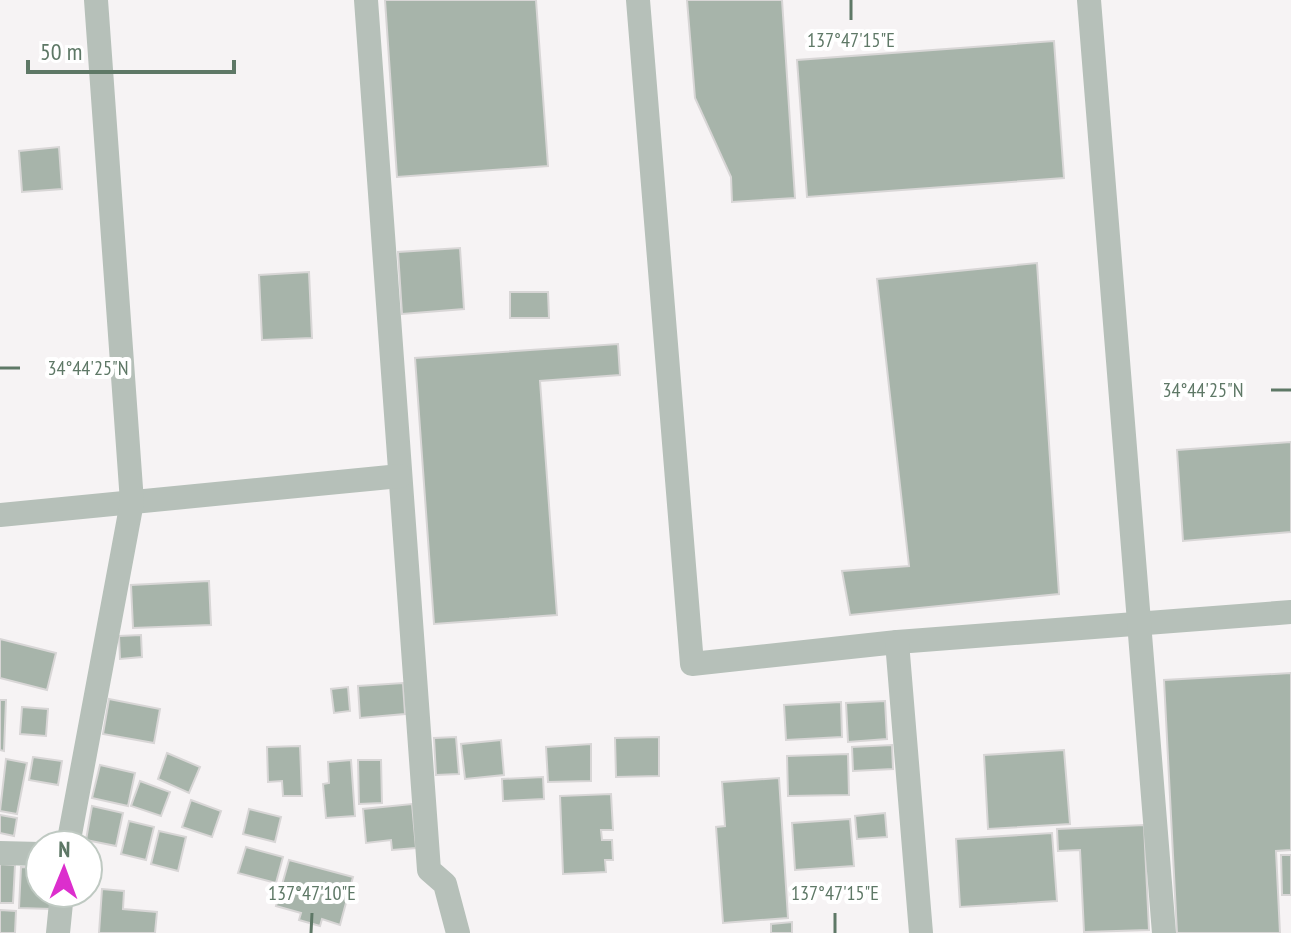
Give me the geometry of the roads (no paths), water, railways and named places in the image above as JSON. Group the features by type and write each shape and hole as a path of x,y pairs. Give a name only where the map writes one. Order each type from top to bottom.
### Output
{"street":[{"path":"71,829 132,502 96,0"},
{"path":"366,0 429,870 445,884 458,933"},
{"path":"638,0 692,664 897,642 1291,612"},
{"path":"1089,0 1164,933"},
{"path":"0,515 400,476"},
{"path":"897,642 921,933"},
{"path":"0,853 24,854"},
{"path":"58,933 60,909"}]}
